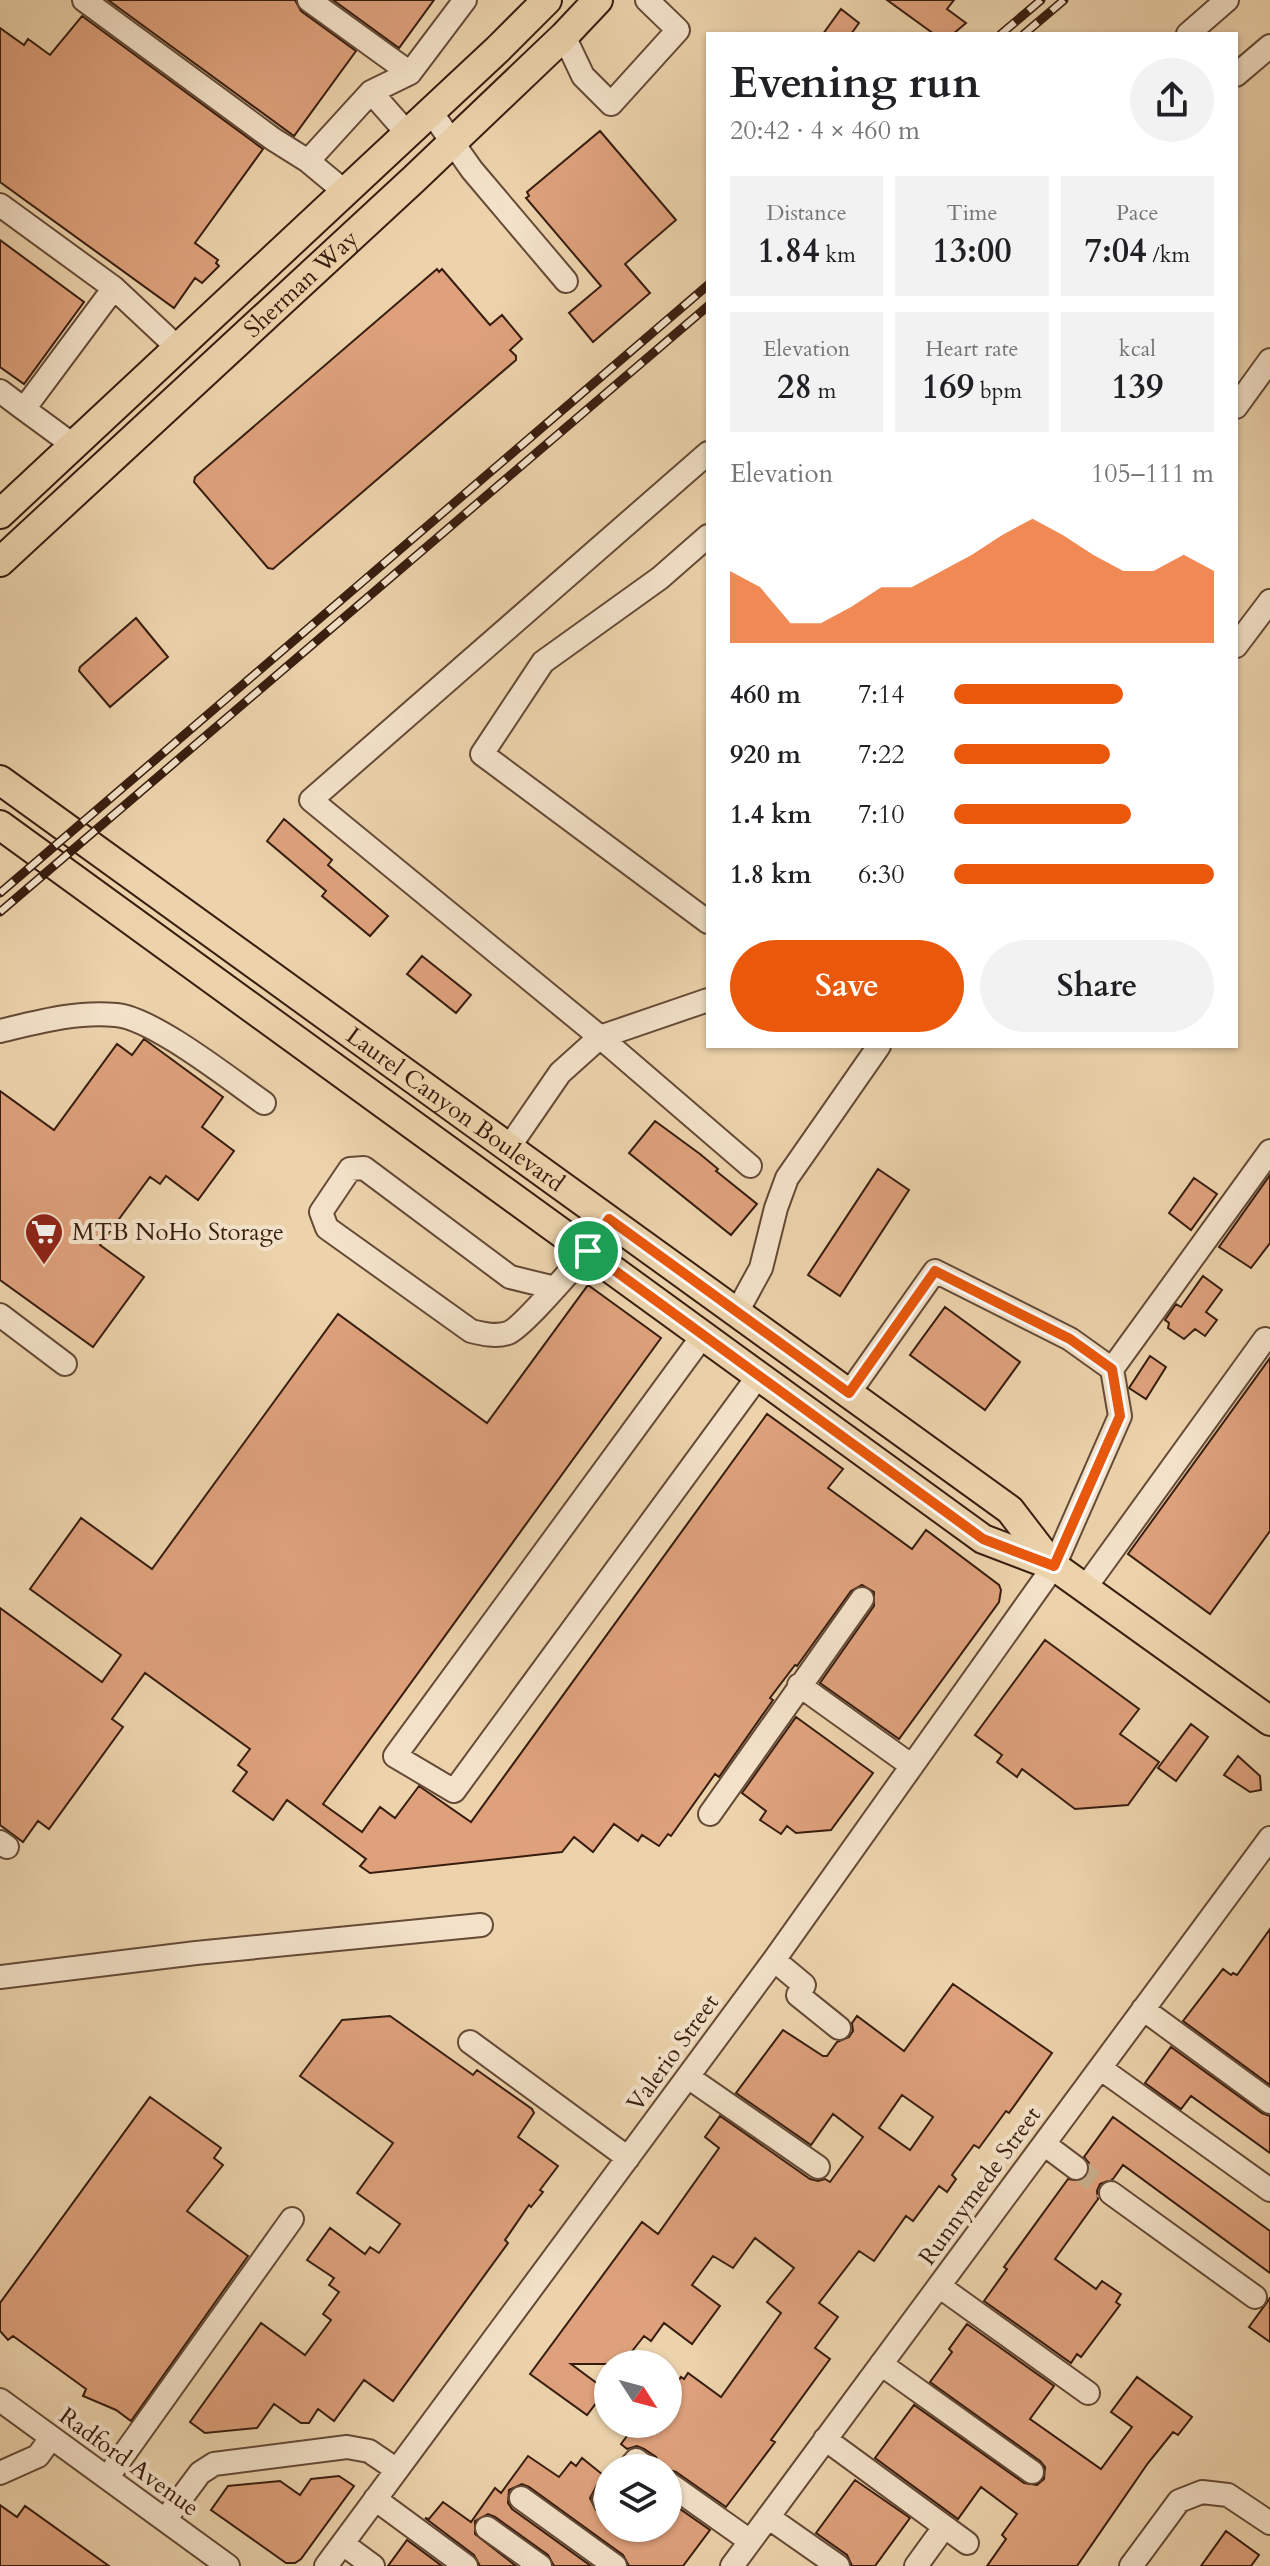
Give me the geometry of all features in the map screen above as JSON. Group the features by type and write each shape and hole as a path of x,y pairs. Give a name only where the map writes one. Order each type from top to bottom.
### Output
{"main road":[{"name":"Sherman Way","path":"0,562 453,142 598,0"},
{"name":"Sherman Way","path":"0,514 431,112 541,2"},
{"path":"541,2 564,36"},
{"path":"177,347 201,375"},
{"name":"Laurel Canyon Boulevard","path":"0,780 1010,1510 1054,1566"},
{"name":"Laurel Canyon Boulevard","path":"0,825 983,1539 1054,1566 1269,1720"},
{"path":"588,1251 609,1219"}],"street":[{"path":"84,0 273,139 308,161 344,191"},
{"path":"309,0 410,73"},
{"path":"308,161 371,92 410,73 465,0"},
{"path":"564,36 583,76 611,104 678,30 647,0"},
{"path":"1190,32 1227,0"},
{"path":"1238,73 1270,46"},
{"path":"371,92 407,133"},
{"path":"431,112 472,170 566,281"},
{"path":"0,205 114,288 177,347"},
{"path":"73,445 9,402 114,288"},
{"path":"1238,404 1270,360"},
{"path":"706,455 311,800 600,1037 750,1166"},
{"path":"706,538 660,578 543,662 482,754 706,921"},
{"path":"1238,643 1270,601"},
{"path":"509,1147 560,1073 600,1037 706,1001"},
{"path":"0,1031 54,1017 118,1014 152,1026 264,1103"},
{"path":"737,1312 761,1268 787,1178 878,1048"},
{"path":"849,1393 935,1271 1070,1339 1112,1369 1270,1151"},
{"path":"555,1288 510,1277 364,1168 350,1169 321,1212 327,1228 471,1331 488,1336 511,1332 555,1288 588,1251"},
{"path":"0,1315 65,1364"},
{"path":"704,1334 395,1756 454,1791 759,1375"},
{"path":"1085,1588 1265,1339"},
{"name":"Valerio Street","path":"326,2566 774,1960 1054,1566 1120,1416 1112,1369"},
{"path":"710,1814 862,1599"},
{"path":"799,1685 912,1766"},
{"name":"Runnymede Street","path":"732,2566 1270,1838"},
{"path":"0,1977 196,1953 481,1925"},
{"path":"774,1960 804,1985 798,1995 839,2028"},
{"path":"1143,2009 1270,2102"},
{"path":"470,2042 628,2158"},
{"path":"1100,2068 1270,2190"},
{"path":"688,2077 818,2167"},
{"path":"1044,2144 1076,2168"},
{"path":"1111,2193 1255,2297"},
{"path":"107,2478 292,2219"},
{"path":"939,2286 1088,2393"},
{"path":"881,2364 1032,2472"},
{"name":"Radford Avenue","path":"0,2400 228,2566"},
{"path":"0,2473 38,2456 51,2438"},
{"path":"825,2439 967,2543"},
{"path":"165,2520 200,2473 214,2464 347,2447 369,2451 397,2470"},
{"path":"1131,2566 1179,2501 1202,2492 1228,2495 1270,2523"},
{"path":"682,2493 750,2541"},
{"path":"521,2498 615,2566"},
{"path":"375,2499 466,2566"},
{"path":"768,2517 838,2566"},
{"path":"487,2528 540,2566"},
{"path":"916,2566 937,2537"},
{"path":"343,2544 373,2566"}],"building":[{"path":"108,0 295,0 301,11 356,51 294,136"},
{"path":"333,0 434,0 399,48"},
{"path":"887,0 954,0 947,9 966,23 955,32 931,32"},
{"path":"841,9 859,23 852,32 824,32"},
{"path":"82,16 263,149 195,243 218,260 216,263 219,266 202,283 195,278 174,308 0,182 0,28 24,45 28,39 50,55"},
{"path":"600,131 676,220 625,264 650,293 593,342 569,313 601,286 526,198 529,196 527,192"},
{"path":"0,240 84,302 24,384 0,367"},
{"path":"437,269 439,272 442,269 490,325 502,315 522,339 510,350 516,360 273,569 268,568 194,482 195,477"},
{"path":"136,618 168,657 110,707 79,671 80,667"},
{"path":"284,819 332,860 328,865 388,916 370,936 322,896 326,891 267,841"},
{"path":"422,956 471,995 456,1013 407,974"},
{"path":"144,1039 223,1097 202,1127 234,1151 198,1200 166,1176 160,1184 150,1177 100,1245 144,1277 93,1347 0,1280 0,1091 54,1130 117,1044 132,1055"},
{"path":"655,1121 700,1154 757,1204 731,1235 629,1153"},
{"path":"878,1169 909,1190 840,1296 808,1275"},
{"path":"1270,1175 1270,1243 1251,1268 1219,1247"},
{"path":"1194,1178 1217,1194 1191,1230 1169,1213"},
{"path":"1203,1276 1222,1290 1206,1312 1217,1320 1205,1336 1195,1329 1184,1339 1168,1328 1169,1323 1165,1320 1176,1304 1181,1307"},
{"path":"588,1285 661,1338 323,1804 362,1832 380,1807 395,1818 419,1786 471,1822 767,1414 843,1469 828,1488 912,1549 926,1530 999,1585 999,1602 899,1739 820,1683 874,1606 874,1592 862,1585 851,1591 770,1698 773,1700 719,1777 715,1774 671,1836 668,1834 659,1846 642,1835 638,1841 614,1824 593,1852 574,1837 562,1852 370,1873 360,1866 366,1859 287,1800 273,1820 233,1791 247,1772 238,1765 250,1749 145,1673 112,1719 123,1727 49,1829 38,1821 23,1842 0,1825 0,1608 102,1682 121,1655 30,1589 81,1518 152,1569 338,1314 487,1423"},
{"path":"945,1307 1020,1362 985,1410 910,1355"},
{"path":"1150,1356 1166,1367 1146,1399 1129,1388"},
{"path":"1270,1358 1270,1531 1210,1614 1128,1554"},
{"path":"1045,1640 1139,1709 1120,1734 1159,1762 1128,1805 1075,1809 1022,1769 1017,1777 997,1762 1002,1755 975,1735"},
{"path":"796,1717 873,1773 831,1830 796,1833 787,1826 781,1834 760,1820 766,1811 742,1793"},
{"path":"1191,1724 1208,1737 1176,1781 1158,1768"},
{"path":"1238,1756 1260,1776 1261,1790 1250,1792 1224,1775"},
{"path":"1270,1929 1270,2085 1183,2021 1223,1969 1237,1975"},
{"path":"953,1984 1052,2053 1009,2113 1006,2111 979,2148 974,2145 952,2175 956,2179 947,2192 939,2186 913,2221 906,2216 874,2261 859,2251 819,2303 838,2317 815,2348 830,2359 771,2440 775,2442 726,2507 682,2476 682,2454 652,2454 637,2446 627,2449 621,2444 626,2438 682,2438 682,2378 688,2373 721,2397 781,2313 767,2302 794,2268 755,2238 733,2268 713,2256 692,2285 720,2306 692,2344 664,2323 651,2341 644,2336 633,2350 594,2350 594,2364 571,2364 594,2381 594,2406 587,2415 530,2374 642,2222 658,2234 719,2148 705,2137 720,2116 810,2179 830,2182 863,2137 833,2114 811,2145 736,2093 783,2030 827,2056 837,2042 849,2037 857,2016 904,2051","holes":["902,2095 933,2117 910,2150 879,2128"]},
{"path":"390,2016 473,2075 477,2070 532,2109 534,2113 518,2137 558,2166 540,2190 543,2192 531,2207 529,2205 505,2240 508,2243 393,2401 364,2380 334,2421 318,2409 309,2423 301,2423 274,2404 257,2428 205,2433 190,2422 261,2323 305,2355 331,2320 323,2314 339,2292 329,2285 334,2278 307,2260 330,2228 365,2254 370,2247 379,2253 400,2224 357,2193 393,2143 300,2076 342,2020"},
{"path":"1171,2047 1270,2116 1270,2153 1191,2096 1181,2109 1145,2083"},
{"path":"150,2097 221,2148 214,2158 223,2165 187,2211 248,2256 131,2421 116,2410 83,2396 86,2389 13,2336 8,2340 0,2331 0,2303"},
{"path":"1113,2117 1270,2231 1270,2273 1123,2165 1113,2179 1100,2184 1098,2199 1055,2259 1096,2289 1102,2281 1121,2294 1116,2302 1120,2305 1081,2357 1077,2354 1071,2363 984,2301 1007,2269 1004,2267 1068,2179 1081,2181 1088,2176 1089,2163 1084,2157"},
{"path":"1270,2298 1270,2342 1249,2327"},
{"path":"967,2324 1054,2386 1030,2419 1101,2469 1132,2427 1111,2412 1137,2377 1192,2417 1178,2435 1173,2432 1148,2463 1077,2566 987,2566 1006,2539 1002,2535 1017,2514 981,2487 958,2519 875,2458 914,2405 1024,2483 1037,2485 1044,2479 1045,2467 1040,2461 930,2382 952,2352 949,2349"},
{"path":"528,2456 559,2477 571,2462 576,2466 582,2458 594,2468 594,2491 590,2498 594,2506 594,2534 522,2484 509,2490 508,2503 591,2566 554,2566 548,2555 488,2514 475,2521 475,2534 516,2566 480,2566 474,2555 425,2518 429,2519 443,2502 471,2522 495,2488 501,2493"},
{"path":"339,2476 354,2486 295,2563 286,2563 211,2510 228,2486 280,2481 300,2495 311,2479"},
{"path":"855,2480 910,2518 875,2566 852,2566 847,2555 816,2533"},
{"path":"0,2505 17,2517 25,2506 109,2566 0,2566"},
{"path":"682,2510 710,2530 683,2566 629,2566 623,2555 605,2542 682,2542"},
{"path":"1226,2531 1259,2555 1251,2566 1201,2566"},
{"path":"407,2540 442,2566 388,2566"}],"tunnel":[{"path":"1076,2168 1111,2193"}],"railway":[{"path":"1003,32 1041,0"},
{"path":"1026,32 1064,0"},
{"path":"0,893 706,287"},
{"path":"0,912 706,308"}],"place":[{"name":"MTB NoHo Storage","path":"44,1266"}],"route":[{"path":"609,1219 849,1393 881,1352 935,1271 1070,1339 1112,1369 1120,1416 1054,1566 983,1539 588,1251 609,1219"}]}
